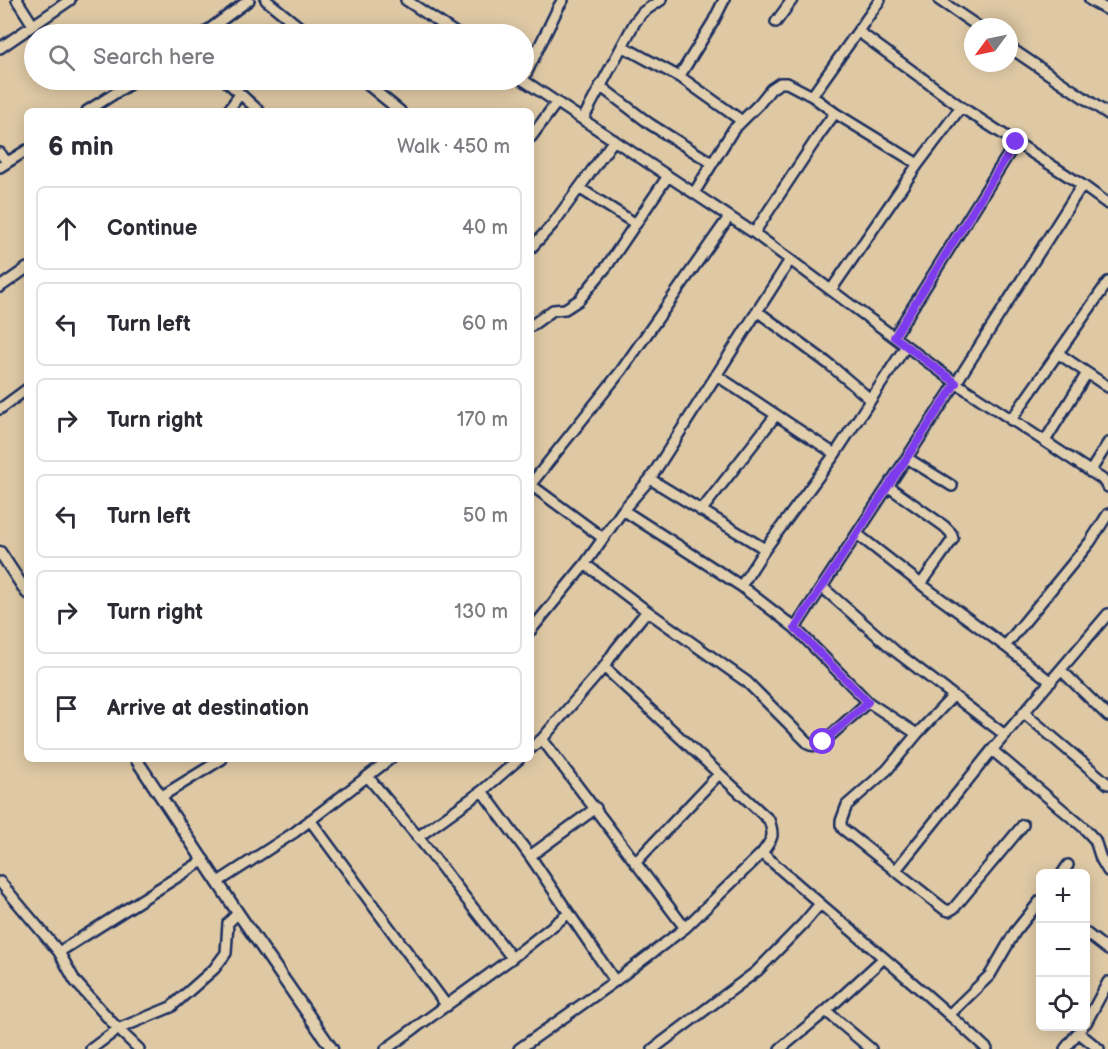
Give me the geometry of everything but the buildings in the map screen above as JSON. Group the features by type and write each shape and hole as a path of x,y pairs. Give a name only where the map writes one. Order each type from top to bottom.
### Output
{"street":[{"path":"17,0 32,24"},
{"path":"34,24 70,0"},
{"path":"217,24 249,0"},
{"path":"266,0 296,24"},
{"path":"406,0 442,24"},
{"path":"534,57 563,0"},
{"path":"583,119 635,22 643,12 661,0"},
{"path":"679,77 724,0"},
{"path":"776,22 792,0"},
{"path":"812,96 880,0"},
{"path":"939,0 966,18"},
{"path":"1090,0 1108,10"},
{"path":"0,48 24,31"},
{"path":"859,32 961,107 1108,204"},
{"path":"622,46 679,77 742,121"},
{"path":"1018,53 1108,114"},
{"path":"694,193 733,130 771,89 780,83 787,83 812,96 835,114 918,164"},
{"path":"534,86 754,233 956,383 1102,479 1108,487"},
{"path":"600,87 650,124 712,163"},
{"path":"92,108 120,90"},
{"path":"236,90 256,108"},
{"path":"374,90 396,108"},
{"path":"230,108 240,94"},
{"path":"534,133 557,102"},
{"path":"831,290 918,164 961,107"},
{"path":"754,233 835,114"},
{"path":"534,245 553,224 614,140"},
{"path":"894,337 1016,142"},
{"path":"0,153 4,165 24,152"},
{"path":"534,324 553,310 565,309 579,300 607,266 668,176"},
{"path":"795,628 908,458 1082,185"},
{"path":"579,188 636,224"},
{"path":"534,481 621,371 729,217"},
{"path":"534,623 585,564 622,510 650,479 790,260"},
{"path":"0,287 24,270"},
{"path":"1011,420 1108,282"},
{"path":"1098,296 1108,302"},
{"path":"757,311 830,365 870,399"},
{"path":"741,586 765,549 835,454 906,346"},
{"path":"1059,354 1108,387"},
{"path":"1044,441 1087,373"},
{"path":"716,375 835,454"},
{"path":"0,409 24,391"},
{"path":"701,511 776,415"},
{"path":"1090,472 1108,443"},
{"path":"908,458 952,486"},
{"path":"650,479 765,549"},
{"path":"534,487 603,538"},
{"path":"889,487 951,532 952,539 948,547 921,584"},
{"path":"622,510 741,586 795,628 868,702 917,734"},
{"path":"1005,646 1090,542 1108,514"},
{"path":"858,534 1050,682"},
{"path":"0,552 24,588"},
{"path":"585,564 747,682 810,745 817,746 823,742 868,702"},
{"path":"822,587 896,651 1005,735"},
{"path":"534,746 603,667 647,611"},
{"path":"896,871 992,750 1108,614"},
{"path":"519,1049 686,928 762,853 772,839 773,830 769,820 603,667"},
{"path":"1061,670 1108,716"},
{"path":"954,696 917,734 887,770 847,805 841,825 846,832 944,909 949,910 954,908 1023,825"},
{"path":"1024,713 1108,784"},
{"path":"542,739 686,928"},
{"path":"992,750 1083,827 1095,840 1101,859 1108,871"},
{"path":"138,762 332,1049"},
{"path":"162,796 217,762"},
{"path":"218,882 310,820 386,762"},
{"path":"418,837 482,791 516,762"},
{"path":"635,863 719,774"},
{"path":"368,777 513,958"},
{"path":"482,791 530,856 615,981"},
{"path":"530,856 596,808"},
{"path":"310,820 447,1006"},
{"path":"762,853 950,1014 987,1049"},
{"path":"60,952 204,860"},
{"path":"0,882 60,952 75,981 139,1049"},
{"path":"653,1049 757,971 820,904"},
{"path":"950,1014 990,975 1015,932 1036,907"},
{"path":"91,1049 118,1029 171,1007 214,969 226,952 228,923 238,913"},
{"path":"386,1049 513,958 569,914"},
{"path":"1090,936 1108,950"},
{"path":"780,1049 884,958"},
{"path":"1090,1014 1108,982"},
{"path":"826,1011 871,1049"},
{"path":"1065,1049 1080,1031"},
{"path":"1086,1031 1099,1049"}],"route":[{"path":"823,742 868,702 795,628 956,383 894,337 1016,142"}]}
